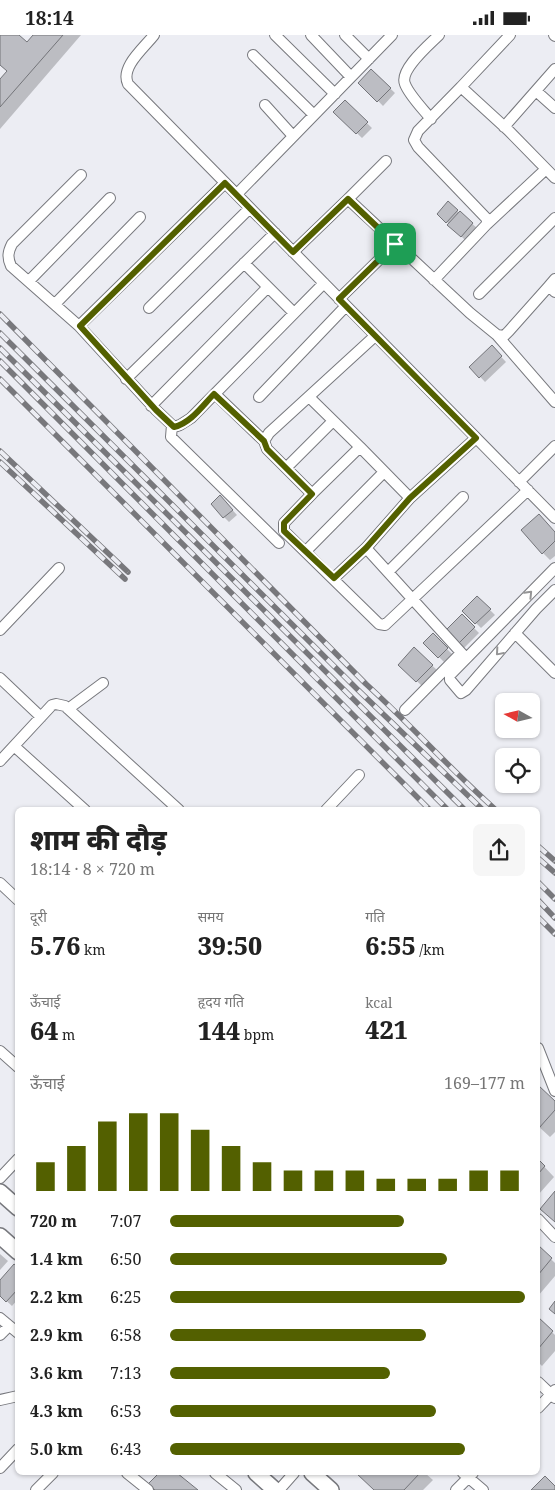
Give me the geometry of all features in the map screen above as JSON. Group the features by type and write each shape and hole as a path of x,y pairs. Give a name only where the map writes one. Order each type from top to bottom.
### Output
{"main road":[{"path":"0,1192 15,1205"},
{"path":"0,1236 15,1249"},
{"path":"258,1475 275,1490"},
{"path":"314,1475 331,1490"}],"street":[{"path":"154,35 128,67 126,81 555,518"},
{"path":"275,35 334,94"},
{"path":"311,35 351,77"},
{"path":"345,35 369,59"},
{"path":"431,119 406,87 404,77 407,69 439,35"},
{"path":"487,224 487,219 416,144 414,137 510,35"},
{"path":"237,194 369,59 387,37"},
{"path":"253,55 314,115"},
{"path":"504,127 555,69"},
{"path":"461,87 555,178"},
{"path":"536,91 555,109"},
{"path":"265,105 293,136"},
{"path":"293,252 386,161"},
{"path":"434,280 487,224 546,169"},
{"path":"81,175 12,244 8,251 8,259 11,266 80,326 151,406 174,427 191,418 324,283"},
{"path":"80,326 225,183"},
{"path":"29,281 110,198"},
{"path":"348,199 434,280 496,334 555,403"},
{"path":"149,308 250,208"},
{"path":"55,304 140,217"},
{"path":"480,294 555,218"},
{"path":"126,379 275,233"},
{"path":"259,397 395,244"},
{"path":"244,263 294,313"},
{"path":"496,334 504,336 553,285"},
{"path":"151,406 268,287"},
{"path":"264,441 269,433 375,336"},
{"path":"214,394 264,441 267,449 312,494"},
{"path":"309,397 410,498"},
{"path":"286,468 334,421"},
{"path":"172,425 171,437 280,543"},
{"path":"334,578 366,548 410,498 476,438"},
{"path":"519,482 555,445"},
{"path":"360,447 289,517 284,523 283,528 382,625 390,621 528,490"},
{"path":"306,551 384,472"},
{"path":"388,572 463,497"},
{"path":"366,548 464,656"},
{"path":"0,630 59,568"},
{"path":"405,710 555,568"},
{"path":"464,656 449,678 461,693 466,690 555,590"},
{"path":"515,633 555,673"},
{"path":"0,678 40,717"},
{"path":"68,709 103,683"},
{"path":"0,761 52,705 65,706 176,807"},
{"path":"14,746 82,807"},
{"path":"329,807 359,775"},
{"path":"0,883 15,897"},
{"path":"0,1051 15,1064"},
{"path":"540,1053 555,1091"},
{"path":"0,1178 15,1162"},
{"path":"540,1221 555,1237"},
{"path":"0,1318 15,1330"},
{"path":"0,1335 9,1325"},
{"path":"540,1384 554,1394 540,1406"},
{"path":"0,1400 15,1397"},
{"path":"0,1468 15,1452"},
{"path":"36,1490 51,1475"},
{"path":"129,1475 148,1490"},
{"path":"217,1475 236,1490"},
{"path":"279,1490 292,1475"},
{"path":"456,1490 468,1475"},
{"path":"470,1475 483,1490"}],"building":[{"path":"0,35 19,35 27,42 33,35 63,35 0,107 0,79 7,71 0,65"},
{"path":"371,69 391,88 377,102 358,83"},
{"path":"345,100 368,122 356,134 333,112"},
{"path":"448,201 458,210 446,223 437,214"},
{"path":"460,211 473,223 461,237 447,225"},
{"path":"492,345 502,356 479,378 469,367"},
{"path":"220,495 233,510 223,518 211,504"},
{"path":"539,514 555,532 555,541 542,554 521,530"},
{"path":"477,596 491,609 475,624 462,611"},
{"path":"462,614 475,627 458,644 445,631"},
{"path":"433,633 448,648 438,658 423,643"},
{"path":"414,647 433,665 416,682 398,665"},
{"path":"540,1087 555,1101 555,1110 540,1127"},
{"path":"540,1161 545,1166 540,1172"},
{"path":"555,1191 555,1222 540,1209"},
{"path":"540,1247 552,1258 540,1273"},
{"path":"15,1265 15,1292 6,1302 0,1296 0,1280"},
{"path":"555,1301 555,1314 549,1309"},
{"path":"540,1319 553,1331 540,1347"},
{"path":"157,1475 179,1475 198,1490 155,1490 148,1484"},
{"path":"358,1475 418,1475 404,1490 374,1490"},
{"path":"545,1476 555,1486 555,1490 531,1490"}],"railway":[{"path":"0,314 366,684 493,807"},
{"path":"0,333 357,689 480,807"},
{"path":"0,348 462,807"},
{"path":"0,361 445,807"},
{"path":"0,379 427,807"},
{"path":"0,451 128,572"},
{"path":"0,462 125,579"},
{"path":"540,848 555,861"},
{"path":"540,860 555,873"},
{"path":"540,884 555,899"},
{"path":"540,902 555,918"},
{"path":"540,919 555,934"}],"route":[{"path":"225,183 293,252 348,199 395,244 339,299 476,438 410,498 366,548 334,578 284,531 284,523 312,494 267,449 264,441 214,394 191,418 174,427 126,379 80,326 225,183"}]}
